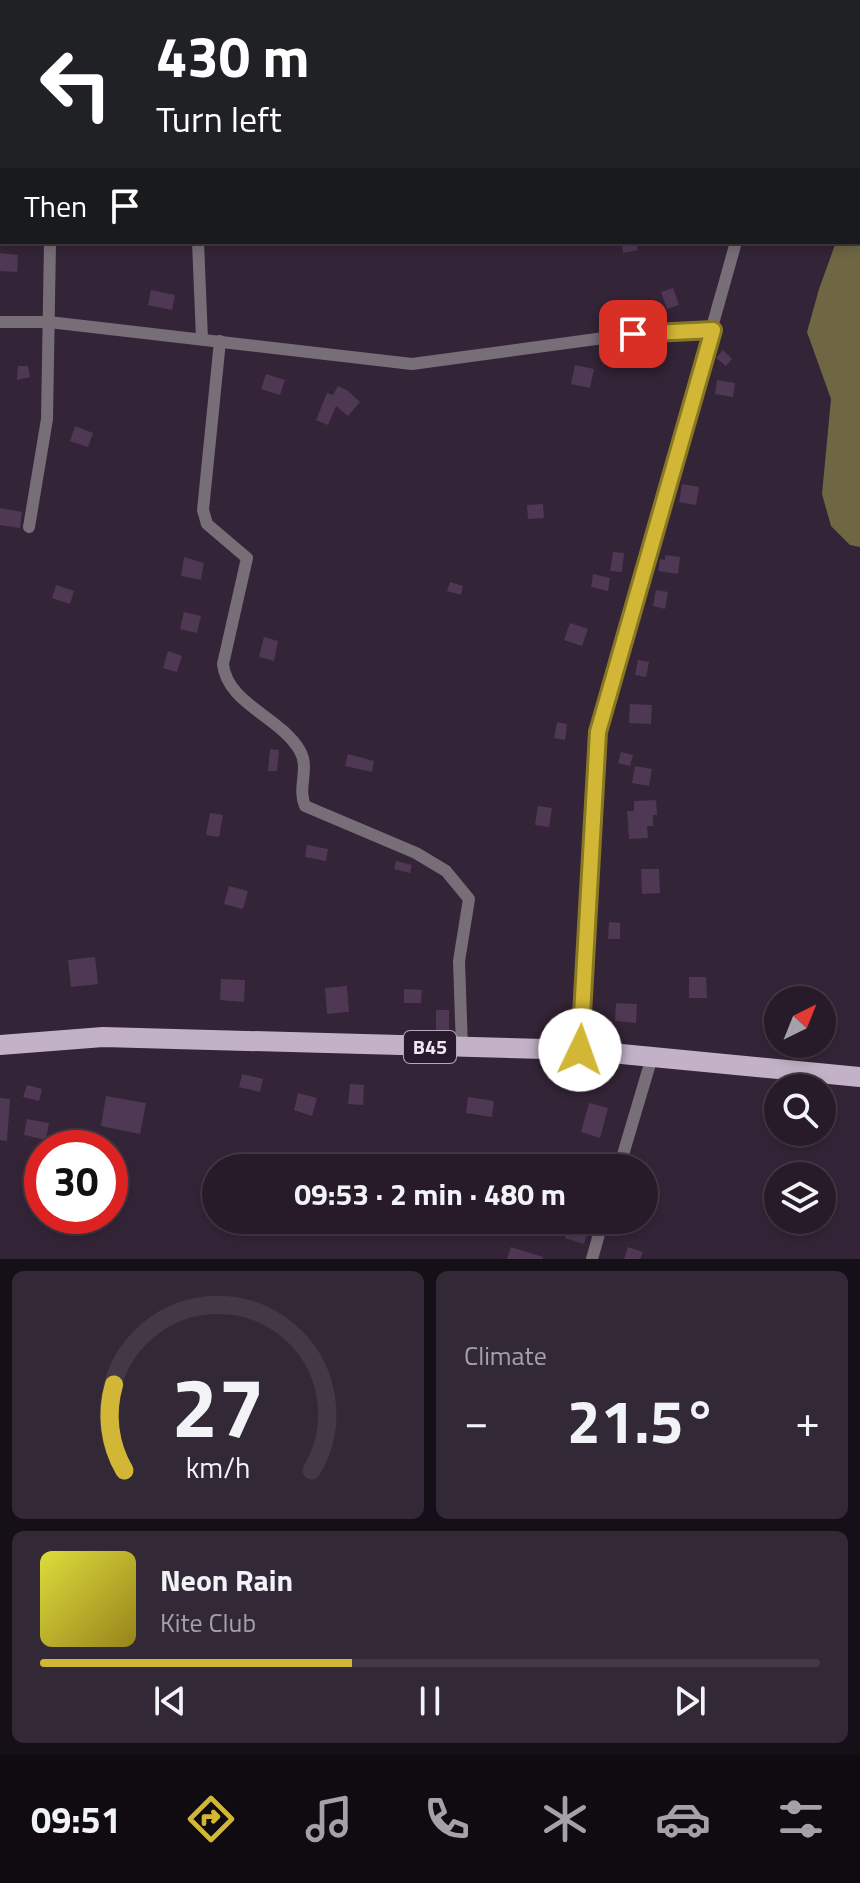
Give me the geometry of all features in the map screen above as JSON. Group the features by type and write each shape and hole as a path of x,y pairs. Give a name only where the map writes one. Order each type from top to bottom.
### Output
{"main road":[{"name":"B45","path":"0,1045 103,1037 580,1050 860,1077"}],"street":[{"path":"29,527 47,419 50,244"},
{"path":"198,244 202,339"},
{"path":"580,1050 598,732 735,244"},
{"path":"0,322 49,322 412,364 633,334 713,330"},
{"path":"220,341 203,510 207,524 247,558 223,664 224,679 235,692 285,730 300,749 306,763 301,796 305,806 416,853 446,871 469,899 459,961 462,1048"},
{"path":"623,1154 652,1057"},
{"path":"592,1259 599,1234"}],"shaded area":[{"path":"835,244 860,244 860,547 850,545 831,526 822,494 831,399 807,332"}],"building":[{"path":"622,244 636,244 638,250 623,253"},
{"path":"0,253 18,255 17,272 0,271"},
{"path":"673,288 679,305 667,309 661,292"},
{"path":"151,290 175,295 172,310 148,305"},
{"path":"723,350 732,359 726,366 716,358"},
{"path":"575,365 594,369 590,388 571,384"},
{"path":"18,366 28,366 30,377 17,380"},
{"path":"266,374 285,380 280,395 261,389"},
{"path":"717,380 735,383 733,397 715,394"},
{"path":"338,386 360,402 348,416 336,406 328,425 316,420 327,393 333,395"},
{"path":"75,426 93,433 88,447 70,441"},
{"path":"682,484 699,487 696,505 679,502"},
{"path":"543,504 544,518 528,519 527,505"},
{"path":"0,508 22,512 20,528 0,525"},
{"path":"613,552 624,553 622,572 610,571"},
{"path":"665,555 680,557 678,574 658,571 660,559 665,560"},
{"path":"184,557 204,563 201,580 181,576"},
{"path":"593,574 610,578 608,591 591,587"},
{"path":"450,582 463,586 461,595 447,591"},
{"path":"56,585 74,591 70,604 52,598"},
{"path":"656,590 668,592 665,609 653,606"},
{"path":"184,612 201,616 197,633 180,629"},
{"path":"570,623 588,629 582,646 564,640"},
{"path":"264,637 278,641 274,661 259,657"},
{"path":"168,651 182,656 177,672 163,668"},
{"path":"638,660 649,662 646,677 635,675"},
{"path":"630,704 652,705 651,724 629,723"},
{"path":"557,722 567,724 565,740 554,738"},
{"path":"270,749 279,750 277,771 268,771"},
{"path":"621,752 633,755 630,766 618,763"},
{"path":"348,754 374,761 372,772 345,766"},
{"path":"635,766 652,769 649,786 632,783"},
{"path":"656,800 657,815 653,815 653,826 647,826 648,838 629,839 627,811 634,811 634,801"},
{"path":"538,806 552,808 549,827 535,825"},
{"path":"210,813 223,815 219,837 206,835"},
{"path":"307,845 328,849 326,861 305,857"},
{"path":"396,861 412,865 410,873 394,869"},
{"path":"641,869 659,869 660,893 642,894"},
{"path":"229,886 248,891 243,909 224,904"},
{"path":"609,922 620,923 620,939 608,939"},
{"path":"95,957 98,984 71,987 68,960"},
{"path":"689,977 706,977 707,998 689,998"},
{"path":"221,979 245,980 244,1002 220,1000"},
{"path":"347,986 349,1012 327,1014 325,988"},
{"path":"404,989 422,990 421,1003 404,1003"},
{"path":"616,1003 637,1004 636,1023 615,1021"},
{"path":"436,1010 449,1010 449,1031 436,1031"},
{"path":"242,1074 263,1079 260,1092 239,1087"},
{"path":"350,1084 364,1085 363,1105 348,1104"},
{"path":"27,1085 42,1089 39,1101 23,1097"},
{"path":"298,1093 317,1098 312,1116 294,1110"},
{"path":"106,1096 146,1103 140,1134 101,1126"},
{"path":"468,1097 494,1101 492,1117 466,1113"},
{"path":"0,1098 10,1099 7,1141 0,1140"},
{"path":"589,1103 608,1108 600,1138 581,1132"},
{"path":"27,1119 49,1123 48,1130 25,1130"},
{"path":"566,1234 588,1234 584,1244 565,1238"},
{"path":"511,1247 543,1257 507,1259"},
{"path":"628,1247 643,1252 640,1259 624,1259"}],"route":[{"path":"580,1050 598,732 713,330 633,334"}]}
